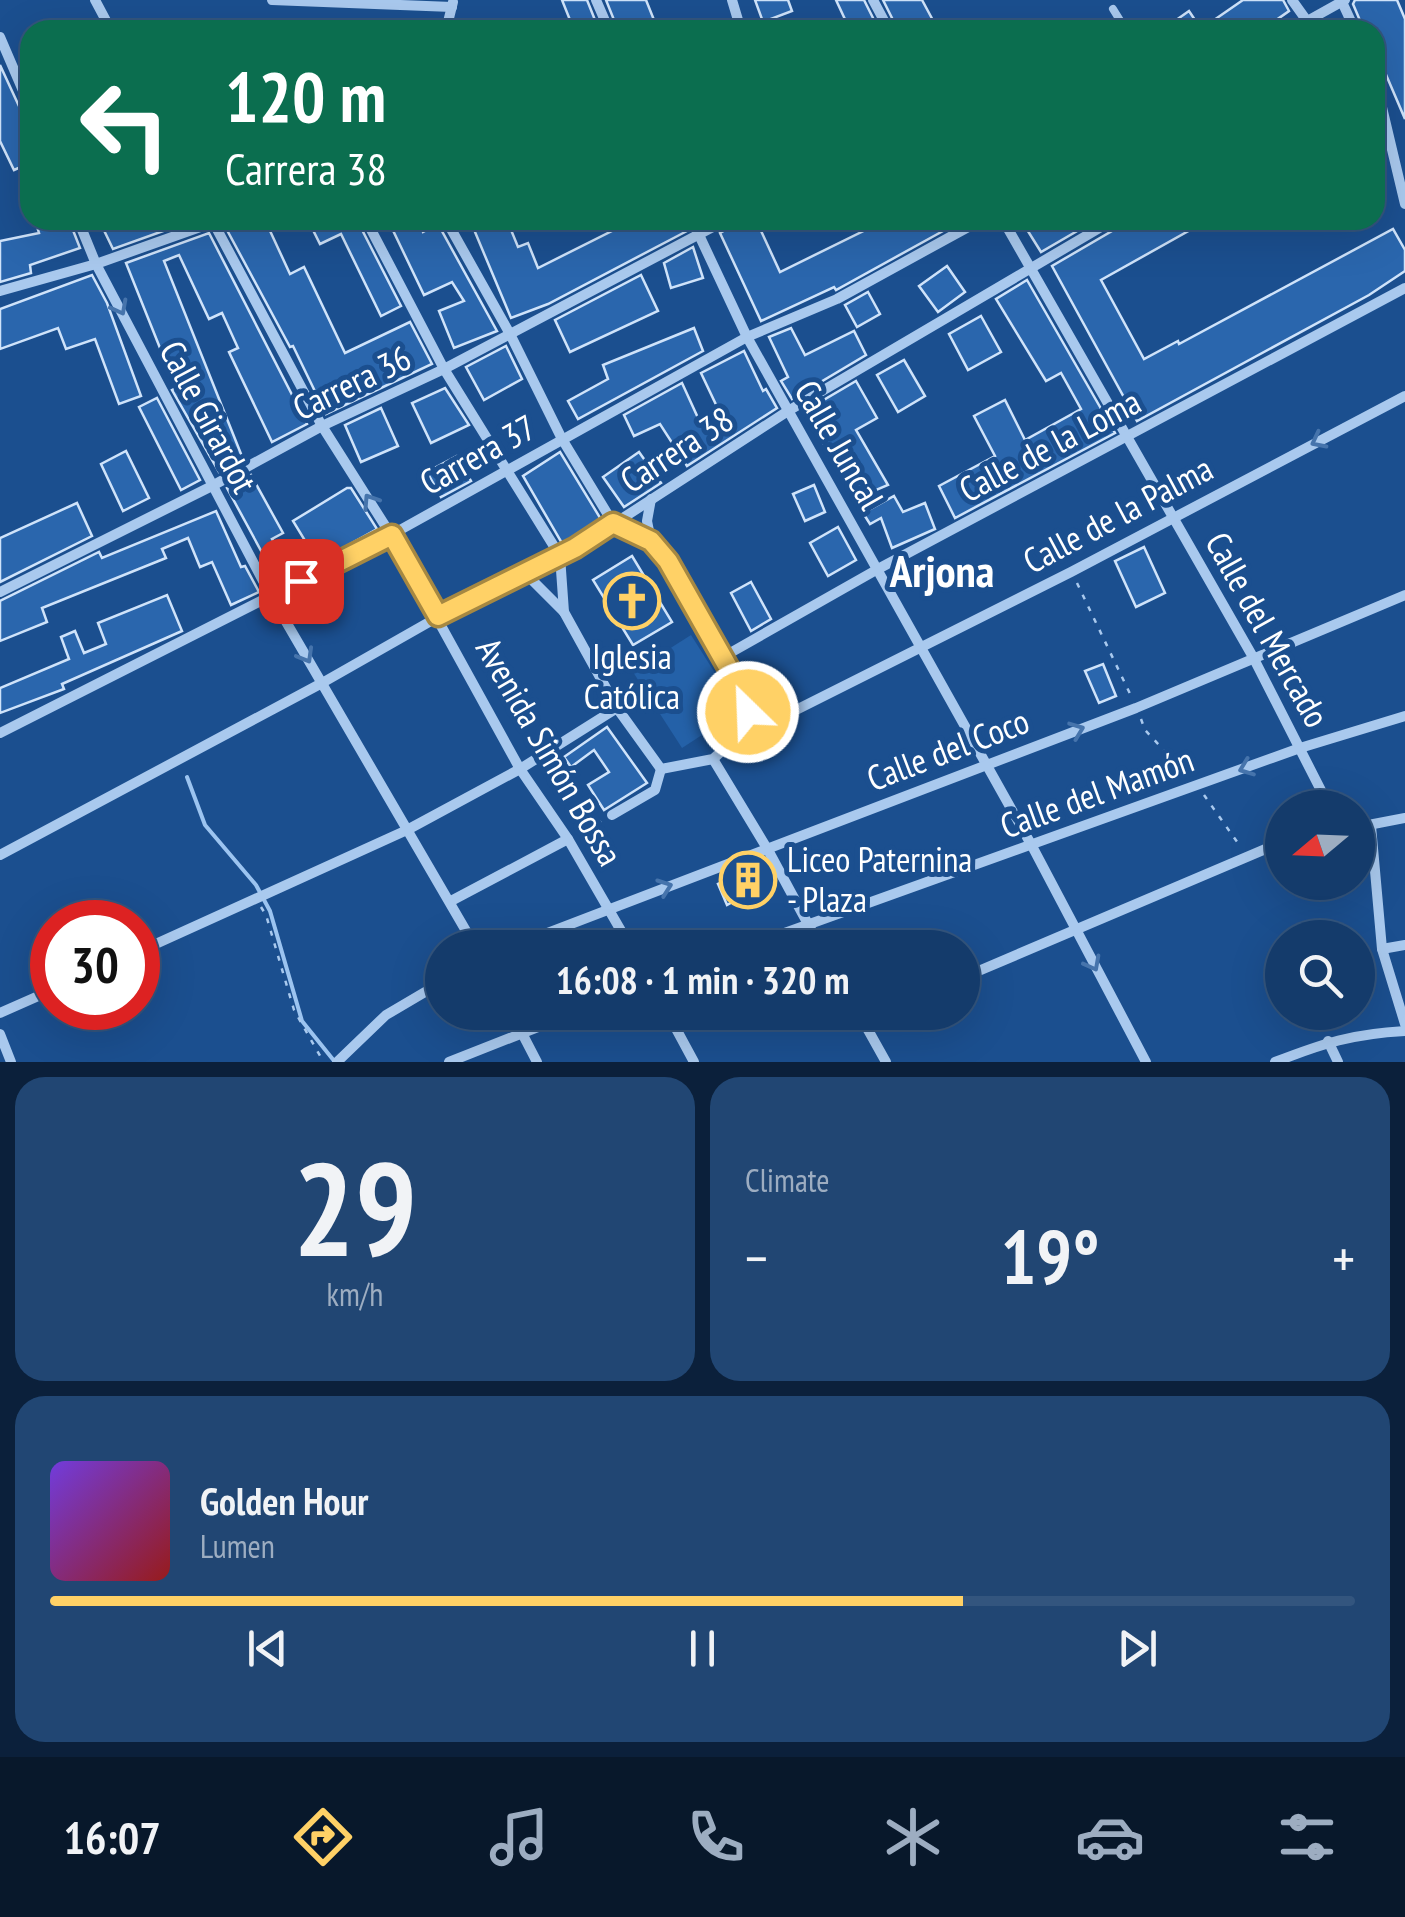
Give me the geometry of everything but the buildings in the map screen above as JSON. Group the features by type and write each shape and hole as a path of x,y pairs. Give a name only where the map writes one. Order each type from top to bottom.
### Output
{"street":[{"path":"272,0 452,4"},
{"path":"1308,20 1344,1"},
{"path":"0,36 20,83"},
{"path":"1385,120 1405,204"},
{"name":"Calle Girardot","path":"82,230 96,264 271,596 467,930"},
{"path":"0,291 96,264 190,230"},
{"name":"Avenida Simón Bossa","path":"220,230 322,426 392,535 520,768 621,930"},
{"path":"371,230 444,369 560,556 564,612"},
{"path":"452,230 510,334 562,439 613,523 651,541 668,561 746,701 746,729 713,759 660,769"},
{"name":"Calle Juncal","path":"697,230 788,412 1032,846 1146,1062"},
{"name":"Carrera 36","path":"0,592 322,426 444,369 710,230"},
{"name":"Carrera 37","path":"0,733 392,535 748,337 837,299 963,230"},
{"name":"Calle del Mercado","path":"1009,230 1253,658 1321,790"},
{"name":"Carrera 38","path":"0,855 322,683 438,616 560,556 788,412 1096,230"},
{"name":"Calle de la Loma","path":"723,657 878,569 1405,288"},
{"name":"Calle de la Palma","path":"746,729 764,726 1071,572 1405,396"},
{"path":"651,499 646,521 651,541"},
{"path":"524,572 564,612 617,708 660,769 656,790 612,815"},
{"name":"Calle del Coco","path":"553,930 1136,708 1405,595"},
{"path":"160,942 407,830 520,768 617,708"},
{"name":"Calle del Mamón","path":"792,930 1300,748 1405,716"},
{"path":"713,759 812,930"},
{"path":"1375,825 1405,818"},
{"path":"451,900 568,840"},
{"path":"980,970 1265,848"},
{"path":"1275,1062 1328,1041 1405,1028 1382,949 1375,871"},
{"path":"1382,949 1405,944"},
{"path":"338,1061 386,1015 425,992"},
{"path":"0,1013 30,1000"},
{"path":"521,1030 536,1062"},
{"path":"448,1062 533,1030"},
{"path":"677,1030 694,1062"},
{"path":"868,1030 886,1062"},
{"path":"0,1034 11,1062"},
{"path":"1328,1041 1338,1062"}],"lane":[{"path":"1113,9 1120,20"}],"path":[{"path":"1071,572 1145,730 1197,786 1247,855"},
{"path":"568,840 612,815"},
{"path":"260,898 294,1010 324,1062"}],"shaded area":[{"path":"691,635 739,711 682,748 633,672"}],"waterway":[{"path":"187,777 205,825 256,885 270,911 302,1021 335,1062"}],"place":[{"name":"Iglesia Católica","path":"632,601"},
{"name":"Liceo Paternina - Plaza","path":"748,880"}],"district":[{"name":"Arjona","path":"942,571"}],"route":[{"path":"301,581 392,535 438,616 575,548 613,523 651,541 668,561 741,690 748,712"}]}
